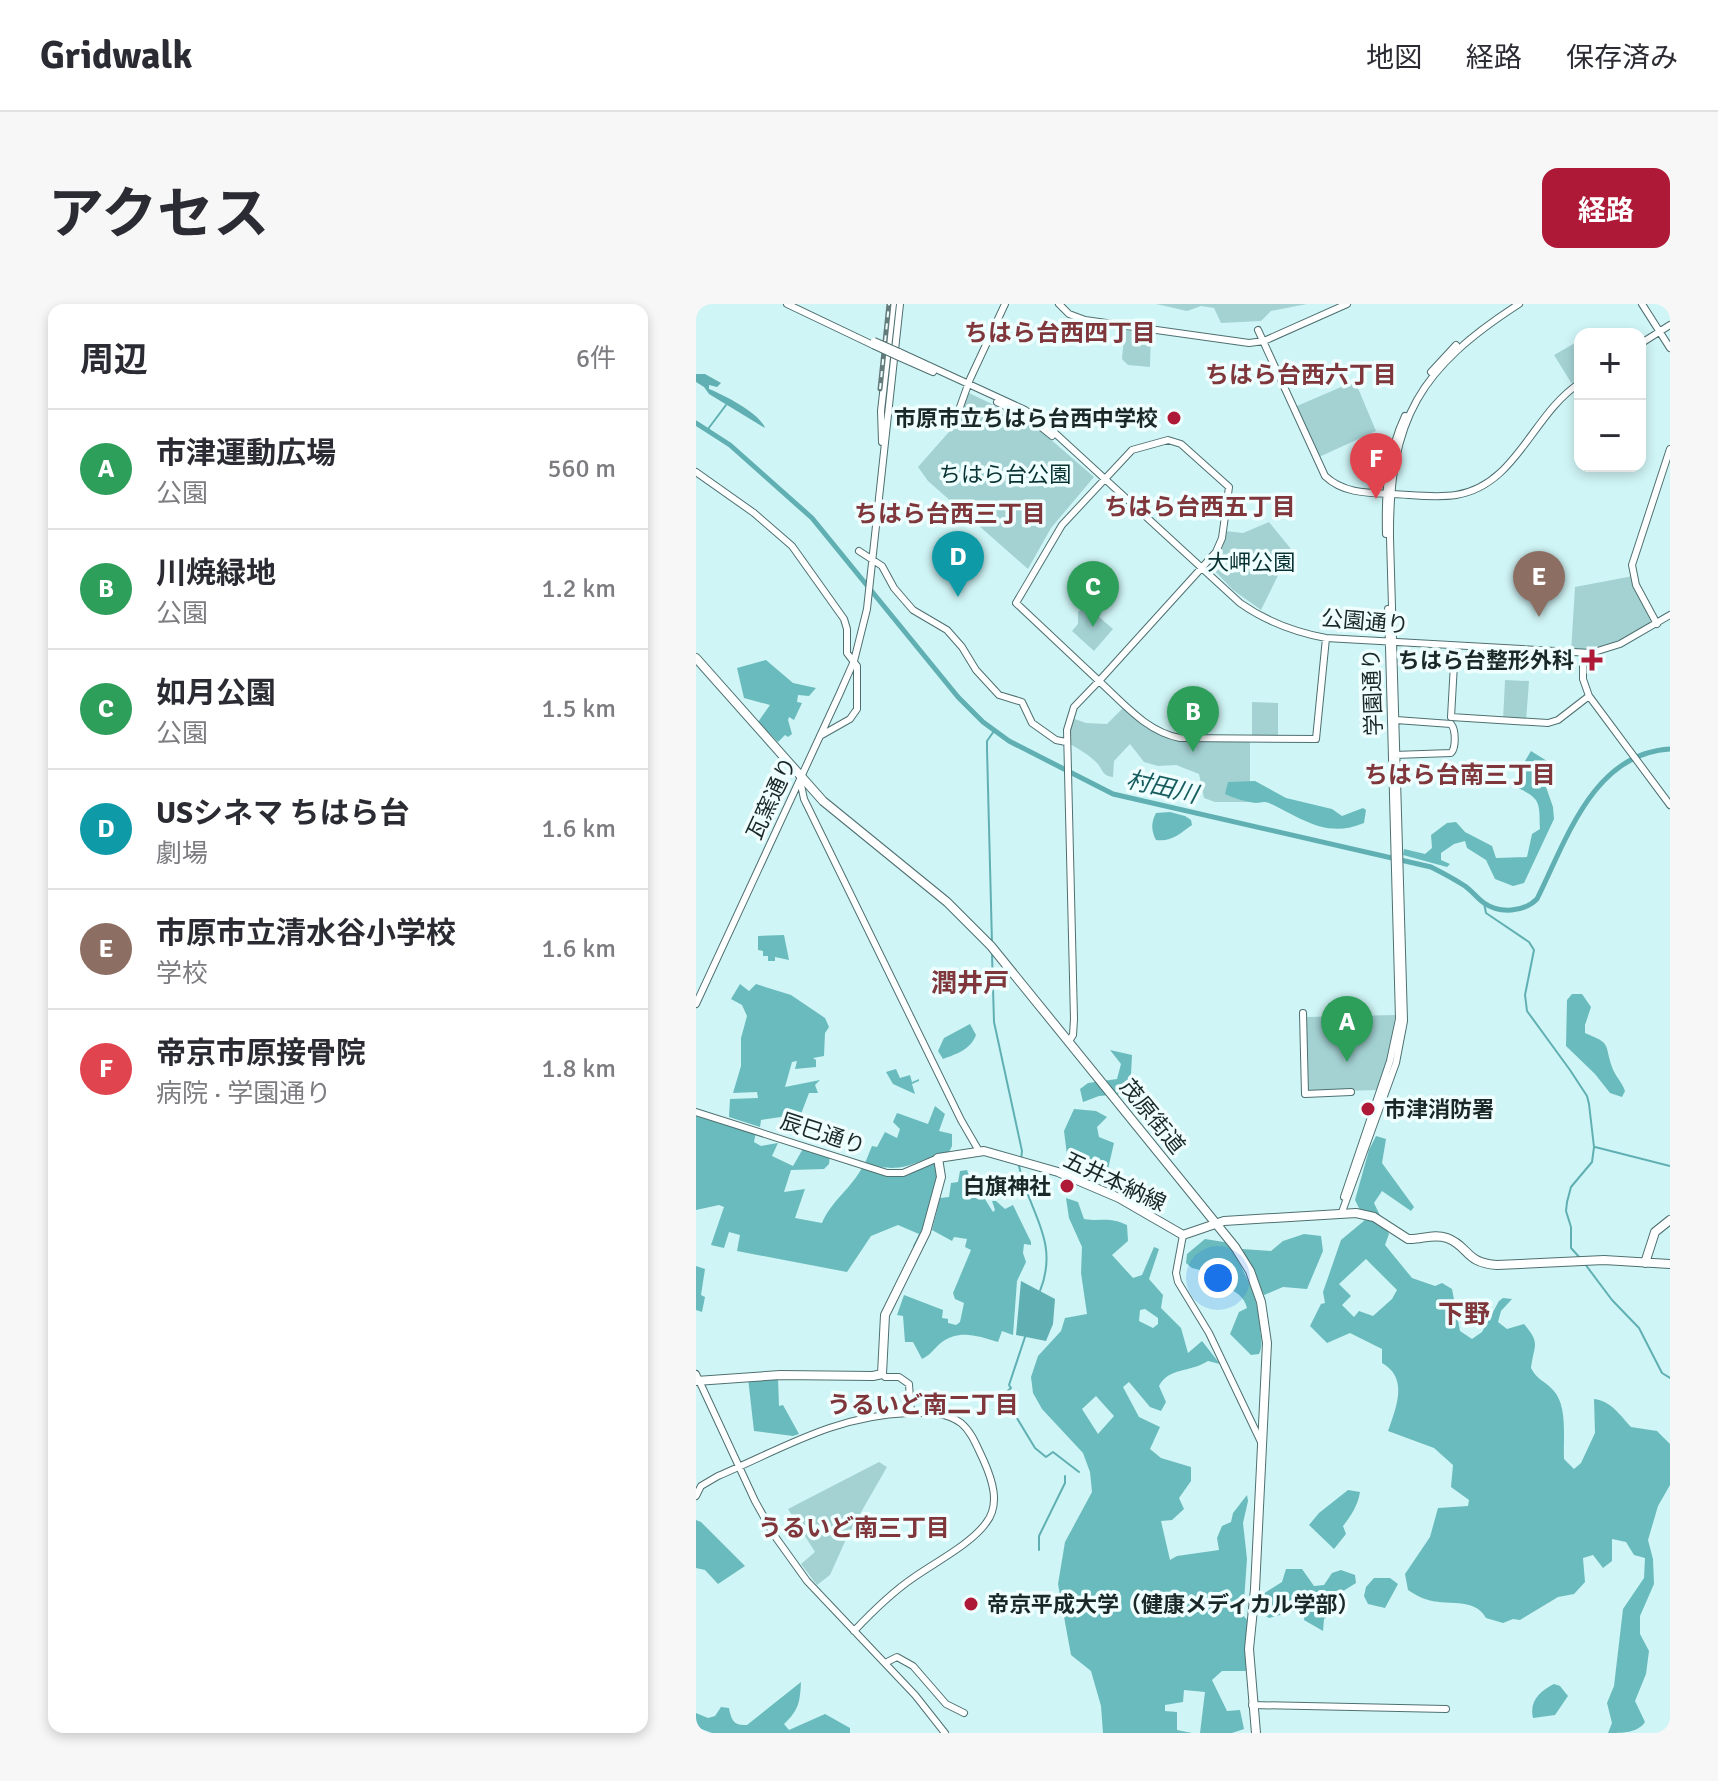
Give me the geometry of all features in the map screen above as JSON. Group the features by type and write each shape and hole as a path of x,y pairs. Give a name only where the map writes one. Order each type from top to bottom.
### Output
{"main road":[{"name":"茂原街道","path":"696,658 799,776 846,822 969,922 1216,1223 1250,1271 1264,1313 1267,1343 1255,1589 1249,1649 1256,1733"},
{"name":"五井本納線","path":"938,1158 979,1151 1064,1174 1119,1198 1183,1235 1216,1223 1342,1212 1374,1217 1408,1239 1447,1238 1483,1264 1604,1260 1670,1264"},
{"path":"697,1378 882,1374 885,1315 926,1232 941,1173 938,1158"},
{"path":"1645,1263 1655,1232 1670,1220"}],"street":[{"name":"公園通り","path":"787,304 1025,410 1044,423 1240,603 1261,617 1297,632 1326,638 1583,653 1609,649 1670,615"},
{"name":"公園通り","path":"797,304 873,343"},
{"path":"884,443 881,411 888,350 898,304"},
{"path":"884,443 889,438 899,354 898,304"},
{"path":"871,559 898,304"},
{"path":"960,407 1007,304"},
{"path":"1059,304 1069,314 1085,320 1241,343 1264,341 1347,304"},
{"name":"学園通り","path":"1342,1212 1380,1102 1399,1019 1388,494 1397,436 1421,387 1458,342 1512,304"},
{"name":"学園通り","path":"1388,494 1398,445 1423,390 1459,347 1519,304"},
{"path":"1642,304 1670,348"},
{"path":"1646,340 1670,325"},
{"path":"1258,330 1325,476 1345,489 1447,496 1483,487 1506,468 1548,411 1574,388"},
{"path":"1069,1041 1073,1035 1074,1019 1068,723 1074,707 1099,681 1201,569 1220,544 1229,488 1181,444 1168,440 1135,448 1060,526 1016,603 1099,681 1147,724 1169,736 1315,740 1326,638"},
{"path":"1657,624 1636,585 1632,565 1670,449"},
{"path":"696,472 754,513 798,552 844,619 847,653 857,668 856,712 820,736"},
{"path":"859,551 882,566 907,605 947,630 988,685 1002,697 1022,702 1032,723 1056,740 1066,742"},
{"name":"瓦窯通り","path":"696,996 820,736 852,659 866,602 871,559"},
{"name":"学園通り","path":"1391,642 1396,720 1394,755"},
{"path":"1455,646 1451,717 1551,723 1589,696"},
{"path":"1583,653 1583,679 1589,696 1670,805"},
{"name":"瓦窯通り","path":"696,1004 852,659"},
{"path":"1394,755 1451,753 1454,749 1454,727 1451,724 1396,720"},
{"path":"799,776 804,799 960,1119 979,1151"},
{"path":"1303,1013 1305,1094 1351,1092"},
{"name":"辰巳通り","path":"696,1112 887,1173 903,1173 938,1158"},
{"path":"1183,1235 1176,1273 1178,1282 1209,1333 1262,1444"},
{"path":"882,1374 904,1379 909,1384 911,1413"},
{"path":"697,1378 774,1535 807,1581 925,1707 945,1733"},
{"path":"696,1496 704,1483 830,1426 856,1418 911,1413 946,1415 966,1428 990,1477 994,1499 987,1523 895,1591 854,1631"},
{"path":"885,1663 897,1657 909,1661 946,1704 964,1713"},
{"path":"1252,1705 1446,1709"}],"green space":[{"path":"1156,304 1307,304 1271,311 1261,321 1221,323 1214,308 1201,306 1187,311"},
{"path":"1125,326 1151,330 1150,367 1128,365 1122,359"},
{"path":"1574,344 1574,383 1572,384 1554,355"},
{"path":"1355,381 1376,431 1319,457 1297,406"},
{"name":"ちはら台公園","path":"969,393 1041,431 1094,477 1051,528 1028,569 928,481 918,467 955,425"},
{"name":"大岬公園","path":"1269,522 1291,549 1261,610 1233,590 1209,565 1222,546 1225,531 1243,533"},
{"path":"1633,576 1657,624 1609,649 1571,653 1575,587"},
{"path":"1085,605 1113,629 1094,651 1072,631 1078,624 1078,612"},
{"path":"1505,680 1529,681 1526,722 1503,721"},
{"path":"1252,702 1278,703 1278,740 1252,739"},
{"path":"1126,705 1164,734 1250,739 1250,802 1215,802 1204,798 1199,774 1176,765 1158,766 1144,762 1130,744 1114,761 1113,777 1109,776 1092,758 1066,742 1069,717 1086,723 1107,724"},
{"path":"1396,1015 1391,1053 1378,1090 1308,1092 1306,1017"},
{"path":"879,1462 887,1467 848,1535 830,1575 817,1585 801,1564 815,1552 788,1509"}],"shaded area":[{"path":"696,374 705,374 721,383 717,387 709,385 709,389 749,410 765,428 709,394 696,382"},
{"path":"766,660 793,683 816,688 809,696 798,695 797,702 802,703 794,720 789,717 788,720 792,734 788,737 785,735 778,742 758,722 770,705 744,698 737,668"},
{"path":"1531,751 1547,761 1549,772 1546,787 1554,819 1524,883 1513,886 1495,879 1486,860 1467,848 1465,841 1441,853 1441,860 1450,864 1447,867 1403,855 1404,849 1425,854 1432,848 1431,835 1447,823 1456,822 1465,832 1492,846 1496,858 1527,857 1532,834 1540,829 1539,808 1535,799 1518,788 1518,773"},
{"path":"1255,781 1286,798 1332,809 1342,816 1363,808 1366,810 1364,823 1338,829 1326,828 1269,803 1248,802 1225,794 1228,782"},
{"path":"1170,812 1185,816 1192,825 1171,839 1156,840 1152,826 1156,813"},
{"path":"784,935 789,960 775,957 775,961 768,961 768,956 763,956 763,951 758,950 758,936"},
{"path":"740,984 749,991 756,984 791,995 825,1018 829,1027 825,1033 824,1056 813,1058 816,1067 795,1069 797,1061 792,1062 785,1087 820,1080 815,1085 818,1093 809,1093 801,1114 761,1120 760,1127 729,1117 730,1099 758,1098 757,1092 733,1093 741,1066 741,1038 747,1016 742,1005 731,999"},
{"path":"1572,994 1582,994 1591,1007 1585,1033 1606,1045 1613,1070 1625,1091 1622,1097 1610,1093 1566,1046 1567,1000"},
{"path":"970,1024 976,1035 971,1044 943,1059 938,1051 944,1038"},
{"path":"1110,1050 1132,1055 1131,1074 1123,1094 1099,1096 1083,1102 1080,1089 1088,1083 1117,1079 1121,1064"},
{"path":"896,1069 900,1078 910,1075 912,1082 919,1079 912,1084 915,1094 893,1084 886,1072"},
{"path":"935,1106 945,1114 939,1131 952,1134 949,1152 900,1167 865,1163 872,1146 877,1147 885,1132 897,1138 900,1129 893,1122 897,1113 928,1124"},
{"path":"1074,1109 1096,1111 1107,1117 1097,1127 1099,1137 1114,1143 1108,1169 1067,1155 1064,1131"},
{"path":"696,1114 756,1132 754,1142 761,1146 778,1143 772,1156 793,1166 804,1147 830,1156 829,1164 824,1169 791,1170 784,1192 805,1189 795,1218 822,1223 863,1166 891,1175 933,1162 939,1169 926,1222 915,1249 913,1246 919,1234 898,1225 871,1236 847,1272 737,1251 740,1235 729,1232 724,1248 711,1245 724,1207 719,1205 696,1210"},
{"path":"1376,1136 1386,1139 1382,1163 1414,1207 1411,1211 1382,1191 1374,1203 1389,1234 1385,1245 1412,1278 1435,1286 1442,1283 1452,1289 1460,1331 1472,1339 1482,1332 1499,1301 1512,1299 1501,1311 1498,1322 1507,1329 1524,1324 1533,1336 1535,1344 1531,1368 1558,1396 1563,1413 1564,1459 1574,1469 1581,1463 1595,1433 1594,1399 1610,1406 1631,1427 1657,1431 1670,1444 1670,1485 1658,1506 1648,1540 1654,1584 1640,1616 1640,1634 1649,1651 1646,1674 1635,1701 1645,1722 1634,1730 1608,1733 1612,1723 1607,1703 1614,1686 1623,1609 1644,1578 1645,1558 1634,1555 1626,1542 1612,1539 1612,1561 1603,1568 1593,1555 1583,1558 1585,1582 1574,1594 1558,1597 1520,1620 1503,1623 1486,1618 1481,1611 1467,1604 1433,1601 1408,1590 1405,1574 1430,1537 1438,1508 1468,1506 1469,1500 1451,1487 1453,1465 1434,1448 1388,1431 1397,1403 1398,1385 1390,1369 1382,1363 1382,1349 1350,1333 1327,1343 1310,1326 1321,1304 1325,1303 1323,1292 1341,1240 1365,1220 1355,1200","holes":["1366,1259 1397,1290 1392,1299 1373,1316 1359,1311 1354,1317 1342,1305 1351,1296 1339,1284"]},
{"path":"967,1170 977,1199 983,1196 993,1212 992,1201 1005,1209 1013,1205 1031,1242 1031,1245 1024,1244 1026,1262 1017,1281 1013,1335 1002,1331 998,1342 969,1335 955,1336 942,1342 922,1359 913,1342 905,1342 903,1316 897,1315 904,1295 943,1310 942,1318 948,1319 948,1323 956,1325 960,1322 964,1303 955,1299 953,1293 971,1250 965,1247 967,1239 954,1237 952,1241 932,1230 940,1198 949,1197 951,1183 958,1182 960,1171"},
{"path":"1066,1198 1078,1202 1084,1219 1110,1220 1127,1225 1128,1241 1112,1255 1133,1278 1142,1275 1154,1247 1159,1249 1149,1279 1163,1295 1161,1308 1181,1328 1188,1353 1202,1341 1220,1364 1208,1361 1168,1376 1159,1386 1166,1402 1161,1411 1150,1407 1129,1382 1123,1387 1139,1417 1160,1427 1150,1449 1161,1458 1191,1467 1191,1481 1179,1498 1184,1509 1172,1520 1161,1521 1170,1560 1177,1556 1219,1550 1217,1538 1222,1526 1231,1522 1233,1513 1247,1495 1243,1523 1247,1559 1243,1615 1248,1621 1247,1671 1222,1671 1212,1680 1227,1711 1240,1710 1244,1729 1232,1733 1200,1733 1205,1692 1184,1690 1183,1702 1165,1705 1165,1711 1177,1712 1177,1730 1192,1733 1103,1733 1101,1706 1091,1671 1071,1655 1058,1584 1065,1542 1092,1492 1090,1472 1083,1453 1042,1409 1033,1393 1031,1377 1038,1356 1061,1331 1065,1318 1087,1314 1081,1273 1082,1247 1069,1218","holes":["1145,1309 1158,1318 1158,1324 1153,1328 1139,1321 1140,1310","1096,1396 1114,1416 1098,1434 1082,1409"]},
{"path":"1304,1234 1321,1236 1323,1251 1307,1289 1283,1287 1264,1295 1242,1249 1271,1251 1283,1241"},
{"path":"1205,1239 1230,1243 1245,1274 1259,1316 1259,1354 1251,1355 1230,1334 1239,1312 1247,1308 1240,1296 1228,1288 1200,1280 1200,1270 1186,1263 1187,1254"},
{"path":"696,1266 705,1269 702,1312 696,1310"},
{"path":"1021,1281 1055,1299 1053,1324 1046,1341 1016,1335"},
{"path":"748,1378 778,1378 779,1406 783,1405 799,1434 754,1431"},
{"path":"1348,1490 1360,1492 1359,1497 1343,1526 1346,1534 1334,1549 1309,1525"},
{"path":"696,1520 745,1566 718,1584 705,1570 696,1568"},
{"path":"1286,1569 1302,1569 1314,1586 1324,1585 1332,1573 1341,1570 1355,1575 1356,1583 1327,1601 1332,1613 1324,1619 1323,1631 1304,1620 1305,1612 1269,1618 1260,1612 1258,1597 1282,1582"},
{"path":"1374,1578 1390,1578 1398,1584 1385,1608 1368,1604 1364,1596 1366,1587"},
{"path":"801,1682 798,1705 784,1724 789,1730 825,1714 850,1728 850,1733 712,1733 696,1727 696,1713 708,1718 715,1716 721,1707 729,1708 736,1723 747,1725"},
{"path":"1554,1684 1568,1696 1555,1715 1533,1718 1537,1697"}],"waterway":[{"path":"708,429 726,405"},
{"name":"村田川","path":"696,423 730,445 812,518 958,697 983,722 1009,741 1113,794 1431,867 1465,886 1490,907 1512,910 1525,907 1537,899 1572,827 1602,783 1621,766 1643,754 1670,749"},
{"path":"992,943 987,741 994,731"},
{"path":"1484,903 1486,913 1529,942 1534,950 1525,995 1527,1011 1587,1096 1594,1147 1592,1162 1571,1187 1566,1211 1571,1227 1571,1248 1581,1259"},
{"path":"992,954 994,1022 1022,1151 1021,1160"},
{"path":"1595,1147 1670,1166"},
{"path":"1019,1166 1045,1242 1047,1257 1040,1291"},
{"path":"1585,1264 1612,1300 1639,1328 1662,1373 1670,1378"},
{"path":"1025,1337 1009,1385 1011,1388 1003,1395 1035,1448 1046,1457 1053,1452 1079,1472"},
{"path":"1039,1550 1039,1536 1065,1483 1065,1476"}],"railway":[{"path":"880,389 889,304"}],"place":[{"name":"市原市立ちはら台西中学校","path":"1174,418"},
{"name":"帝京市原接骨院","path":"1376,499"},
{"name":"USシネマ ちはら台","path":"958,597"},
{"name":"市原市立清水谷小学校","path":"1539,617"},
{"name":"如月公園","path":"1093,627"},
{"name":"ちはら台整形外科","path":"1592,660"},
{"name":"川焼緑地","path":"1193,752"},
{"name":"市津運動広場","path":"1347,1062"},
{"name":"市津消防署","path":"1368,1109"},
{"name":"白旗神社","path":"1067,1186"},
{"name":"帝京平成大学（健康メディカル学部）","path":"971,1604"}],"district":[{"name":"ちはら台西四丁目","path":"1060,333"},
{"name":"ちはら台西六丁目","path":"1301,375"},
{"name":"ちはら台西五丁目","path":"1200,507"},
{"name":"ちはら台西三丁目","path":"950,514"},
{"name":"ちはら台南三丁目","path":"1460,775"},
{"name":"潤井戸","path":"970,983"},
{"name":"下野","path":"1464,1314"},
{"name":"うるいど南二丁目","path":"923,1405"},
{"name":"うるいど南三丁目","path":"854,1528"}]}
